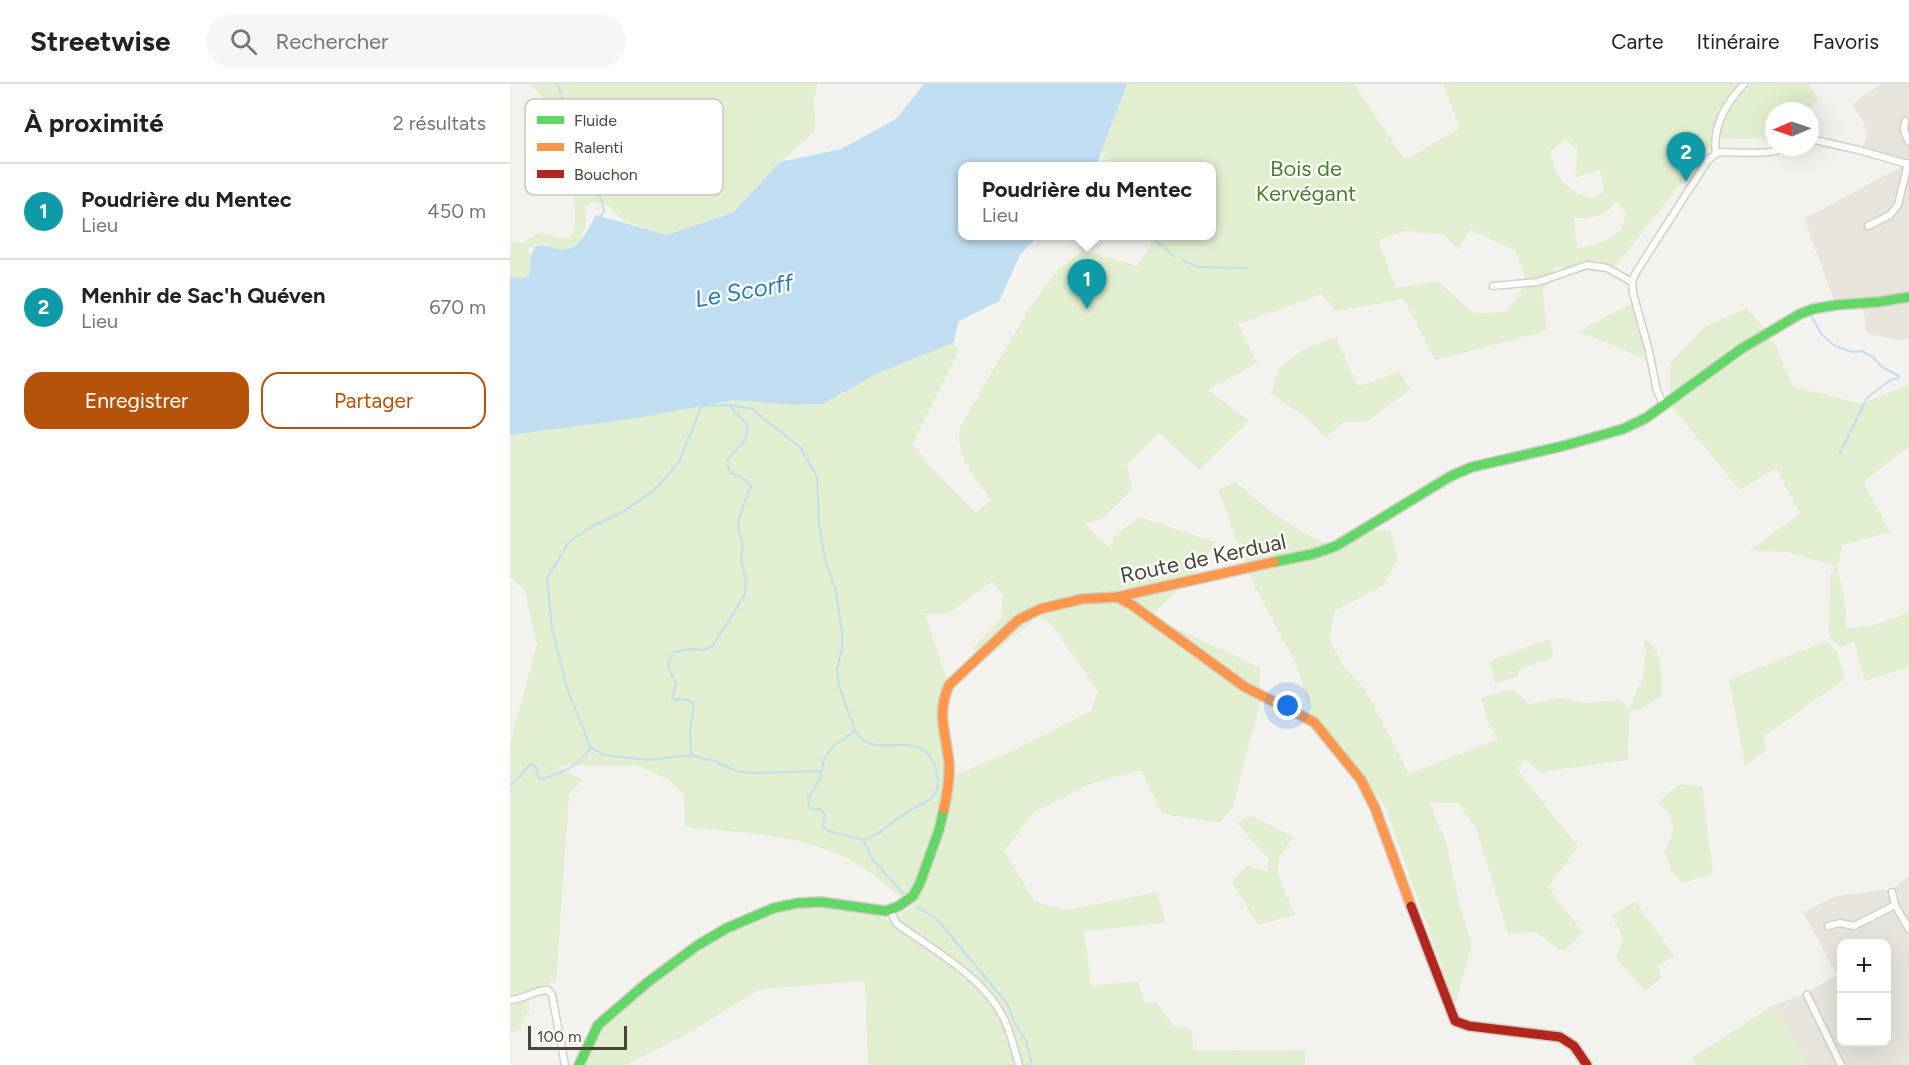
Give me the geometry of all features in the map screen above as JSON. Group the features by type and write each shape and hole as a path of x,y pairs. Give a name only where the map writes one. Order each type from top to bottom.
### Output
{"street":[{"path":"1716,154 1719,122 1726,106 1744,84"},
{"path":"1905,121 1904,131 1909,142"},
{"path":"1819,141 1908,163 1898,205 1890,215 1868,226"},
{"path":"1664,405 1657,392 1633,292 1632,282 1635,274 1708,160 1721,152 1765,152"},
{"path":"1493,286 1538,282 1587,265 1607,268 1632,282"},
{"name":"Route de Kerdual","path":"890,910 907,902 913,896 939,830 948,792 949,764 941,710 944,697 949,686 1018,620 1033,612 1058,604 1083,599 1117,597 1204,576 1313,554 1336,546 1451,476 1472,467 1563,446 1623,429 1646,418 1741,349 1800,314 1836,305 1909,297"},
{"path":"1117,597 1132,604 1245,687 1305,716 1318,726 1361,780 1370,796 1455,1021 1469,1026 1564,1038 1573,1043 1587,1065"},
{"path":"1892,892 1895,905 1909,929"},
{"path":"579,1065 598,1025 648,982 698,945 727,928 774,908 798,903 821,902 890,910 896,923 971,977 993,1000 1005,1020 1019,1065"},
{"path":"1828,926 1840,923 1854,926 1895,905"},
{"path":"510,1000 516,1000 536,991 548,990 552,994 565,1065"},
{"path":"1807,995 1841,1065"}],"shaded area":[{"path":"1881,84 1909,84 1909,339 1897,340 1867,333 1862,303 1836,305 1804,219 1906,164 1859,150 1867,138 1864,124 1852,104"},
{"path":"1909,876 1909,1065 1807,1065 1774,1005 1806,993 1837,975 1803,912 1837,896 1892,889"}],"green space":[{"path":"530,84 818,84 814,97 815,131 780,162 734,212 667,235 623,220 608,206 593,202 585,206 586,223 580,241 567,250 546,244 527,248 531,255 529,275 521,279 510,276 510,243 522,243 542,232 560,238 571,237 575,225 573,195 723,195 723,99 544,99"},
{"name":"Bois de Kervégant","path":"1127,84 1354,84 1405,160 1460,128 1443,84 1808,84 1818,98 1815,102 1765,102 1765,139 1717,138 1610,273 1556,267 1543,292 1547,331 1435,360 1404,299 1336,311 1322,294 1238,324 1257,363 1208,390 1249,421 1199,470 1159,433 1127,465 1132,489 1103,518 1085,524 1110,548 1114,537 1139,517 1215,542 1195,574 1151,616 1260,668 1260,703 1233,806 1220,823 1162,814 1141,770 1087,785 1034,812 1004,851 1035,902 1068,910 1157,892 1166,923 1084,931 1091,985 1138,982 1145,1003 1156,1002 1174,1026 1192,1029 1193,1050 1305,1051 1305,1065 868,1065 865,981 760,989 692,1031 627,1065 580,1065 598,1025 727,928 798,903 861,907 892,922 915,903 921,884 907,902 859,865 818,847 752,833 685,827 684,796 670,780 635,765 555,765 583,780 569,794 556,980 536,991 524,992 530,1008 520,1029 510,1034 510,743 537,645 525,591 510,577 510,434 734,400 795,405 823,404 878,373 953,343 959,351 913,443 924,460 976,513 991,500 972,474 963,456 959,436 961,425 1032,304 1057,271 1083,250 1137,266 1154,240 1216,240 1216,162 1111,162 1101,154","holes":["1565,139 1578,150 1575,178 1600,169 1604,193 1590,198 1567,186 1559,176 1549,152","1617,201 1626,214 1621,230 1601,243 1577,248 1574,218 1598,216","1470,230 1515,250 1526,279 1519,294 1505,312 1474,313 1437,281 1396,288 1378,241 1404,231 1443,234 1458,250","993,581 1003,597 1001,618 973,648 985,660 1039,616 1053,626 1098,692 1091,711 1012,751 956,775 951,804 926,870 949,777 944,697 949,685 925,613 949,613"]},
{"path":"1635,302 1647,360 1578,331"},
{"path":"1747,308 1775,344 1793,386 1861,404 1909,384 1909,446 1863,482 1890,532 1843,545 1837,566 1846,609 1845,628 1870,626 1909,612 1909,667 1865,681 1854,641 1841,648 1829,636 1830,575 1836,566 1787,552 1749,551 1800,513 1776,468 1740,490 1670,405 1670,363 1704,327"},
{"path":"1336,337 1358,387 1400,371 1410,390 1366,422 1343,422 1326,437 1305,417 1271,394 1279,368 1304,349"},
{"path":"1236,482 1279,517 1327,544 1371,530 1390,530 1398,559 1383,585 1335,611 1329,639 1343,665 1366,691 1409,774 1498,739 1487,719 1481,698 1513,689 1529,704 1560,698 1587,703 1620,700 1629,709 1643,677 1646,649 1643,638 1655,649 1662,680 1661,697 1637,711 1629,710 1628,760 1541,772 1525,759 1517,769 1578,847 1548,887 1583,933 1563,952 1536,932 1508,933 1476,828 1458,803 1429,802 1446,842 1460,907 1472,945 1454,1008 1443,970 1384,804 1361,780 1314,722 1296,664 1252,581 1218,490"},
{"path":"1550,639 1553,657 1517,670 1519,676 1495,683 1490,661"},
{"path":"1826,641 1837,652 1845,679 1764,736 1766,750 1745,766 1729,680"},
{"path":"1679,784 1702,786 1713,874 1682,883 1671,870 1664,851 1672,836 1672,820 1658,802"},
{"path":"1248,815 1294,837 1284,849 1278,868 1281,882 1295,915 1258,925 1232,882 1246,866 1268,871 1269,860 1237,823"},
{"path":"1635,901 1674,955 1658,966 1661,978 1644,992 1616,957 1623,938 1612,916"},
{"path":"1774,1005 1807,1065 1697,1065 1691,1058"}],"water":[{"name":"Le Scorff","path":"924,84 1127,84 1098,162 958,162 958,240 1034,240 1020,255 999,301 959,321 953,343 878,373 823,404 795,405 734,400 637,418 510,435 510,276 521,279 529,275 531,255 535,247 544,245 565,250 571,248 582,239 596,215 667,235 734,212 780,162 841,149 896,119"}],"waterway":[{"path":"557,84 563,99"},
{"path":"600,195 604,211 600,218"},
{"path":"1155,240 1174,256"},
{"path":"1184,261 1198,267 1247,268"},
{"path":"1812,317 1822,335 1835,346 1853,352 1862,351 1873,357 1882,367 1899,376"},
{"path":"1840,453 1867,398 1890,380 1898,378"},
{"path":"510,785 530,764 536,766 538,777 542,779 569,768 591,748 567,688 552,628 547,579 568,543 587,529 626,510 655,489 679,462 702,405"},
{"path":"702,406 729,405 752,409 801,448 817,477 819,524 825,559 836,591 842,632 842,649 837,669 839,686 855,731 833,746 824,759 820,779 808,798 809,806 812,809 820,809 825,815 823,827 829,831 863,840 872,859 903,893"},
{"path":"691,755 690,731 694,703 685,699 672,698 676,684 668,666 669,662 674,652 690,649 704,650 713,646 745,594 746,579 741,559 743,544 738,521 751,486 729,470 728,459 744,441 747,424 729,405"},
{"path":"856,732 863,740 871,744 920,748 933,761 938,784 936,791 928,801 901,816 879,833 863,840"},
{"path":"591,748 604,755 648,760 691,755 717,762 736,771 750,773 821,771"},
{"path":"917,907 937,919 1008,1005 1015,1024 1026,1040 1032,1065"}],"traffic: fast":[{"path":"1274,562 1313,554 1336,546 1451,476 1472,467 1563,446 1623,429 1646,418 1741,349 1800,314 1836,305 1909,297"},
{"path":"579,1065 598,1025 648,982 698,945 727,928 774,908 798,903 821,902 886,911 899,906 913,896 920,883 944,809"}],"traffic: slow":[{"path":"944,809 949,769 942,715 949,685 1018,620 1040,609 1082,599 1117,597 1274,562"},
{"path":"1117,597 1132,605 1245,687 1314,722 1361,780 1375,808 1411,906"}],"traffic: jam":[{"path":"1411,906 1455,1021 1469,1026 1560,1037 1574,1046 1587,1065"}],"place":[{"name":"Menhir de Sac'h Quéven","path":"1686,182"},
{"name":"Poudrière du Mentec","path":"1087,309"}]}
